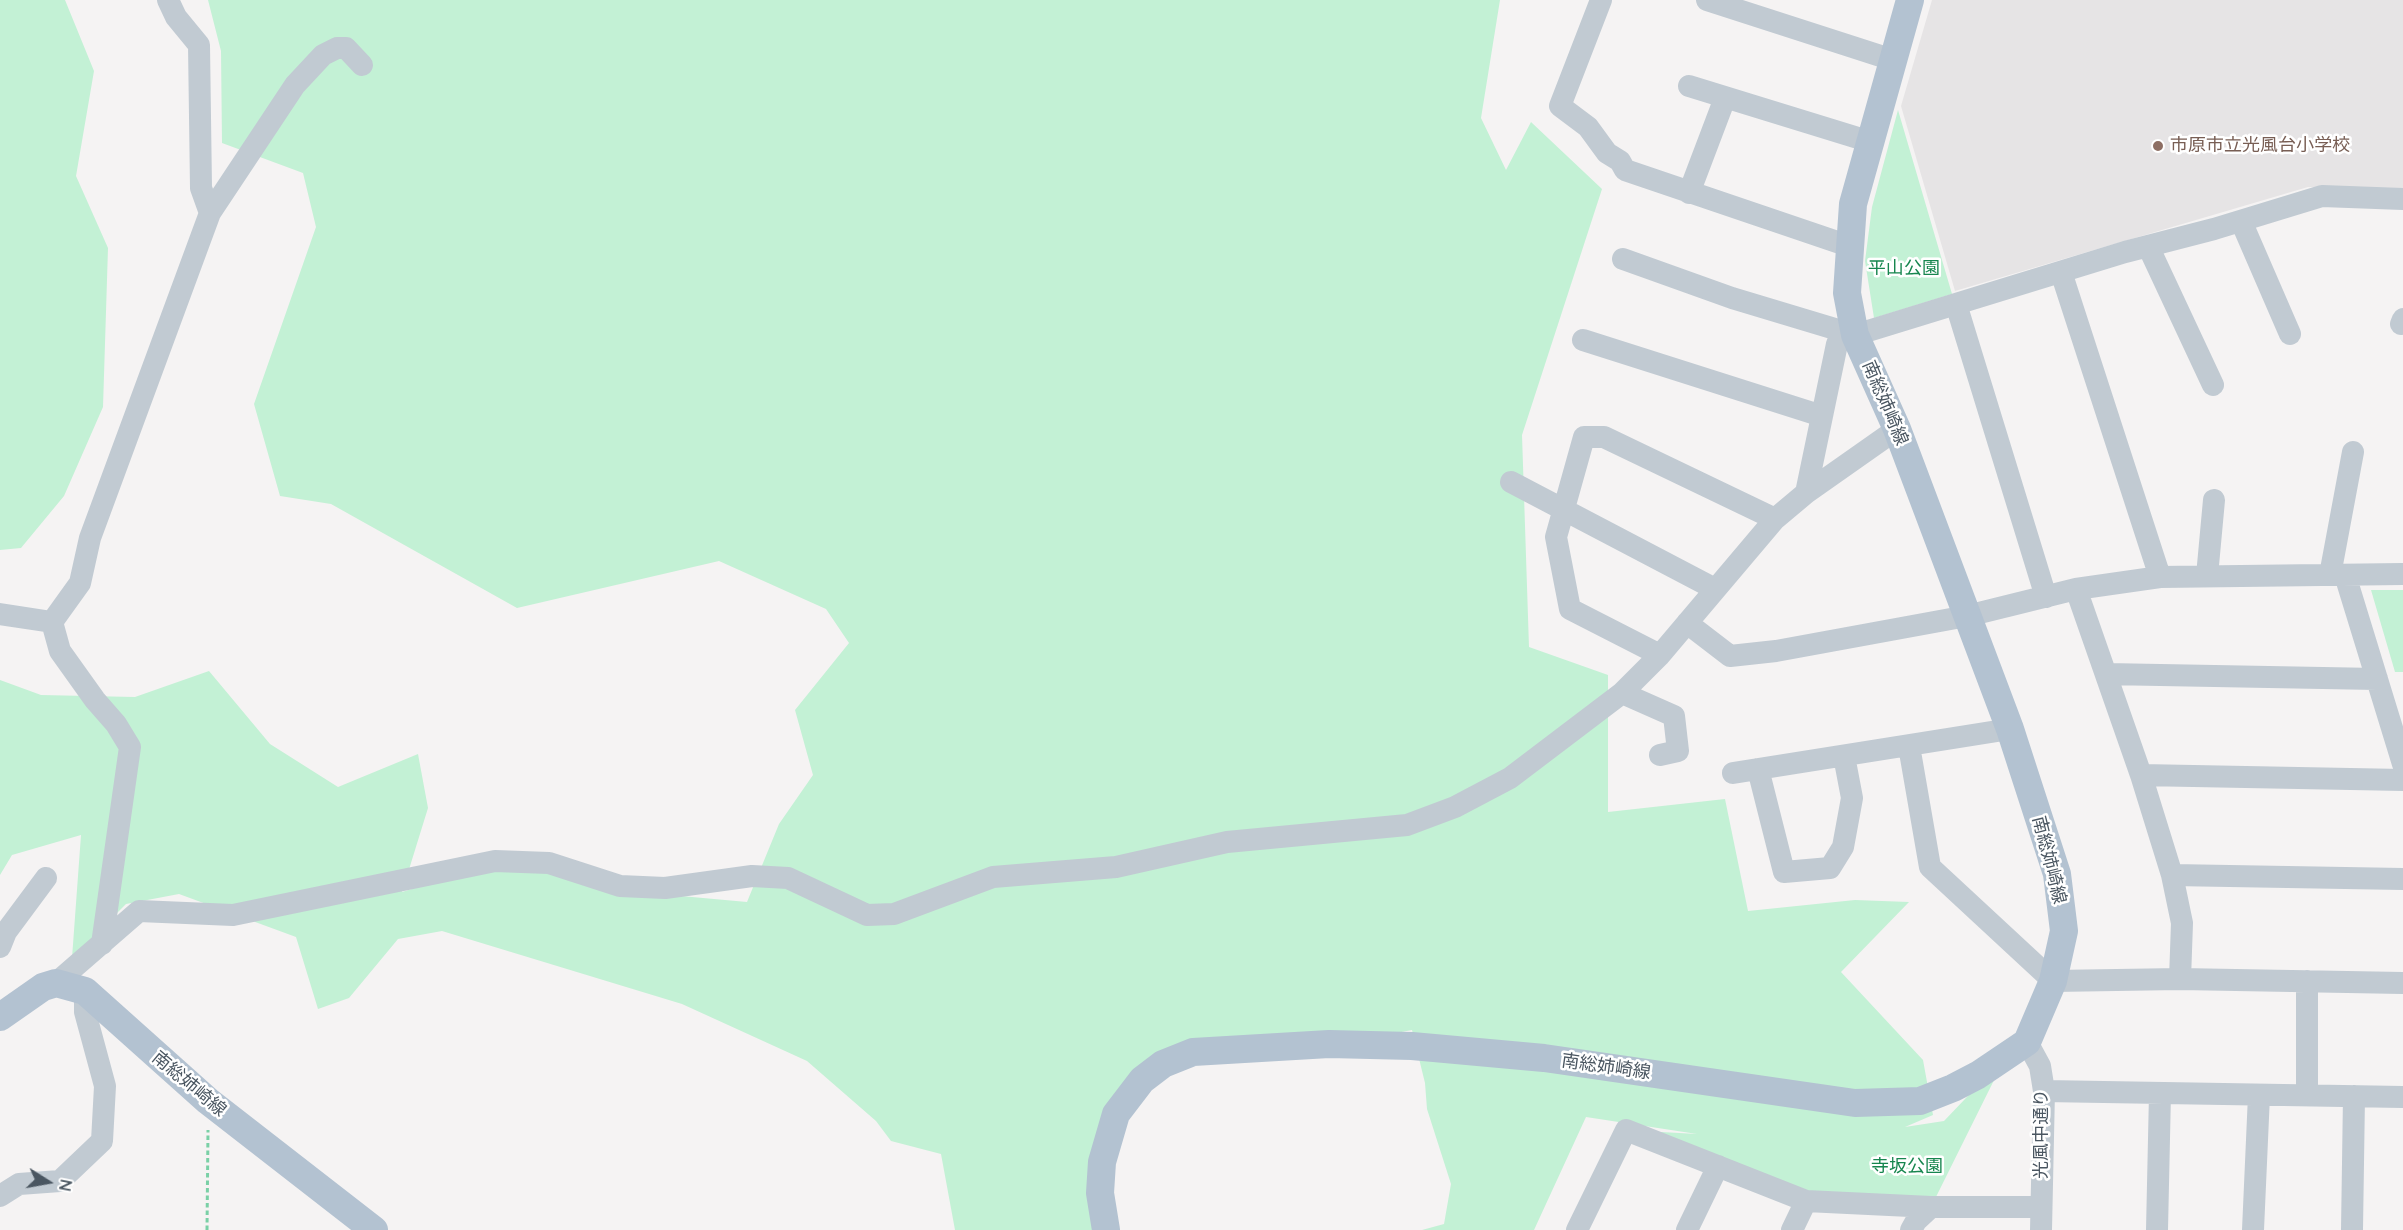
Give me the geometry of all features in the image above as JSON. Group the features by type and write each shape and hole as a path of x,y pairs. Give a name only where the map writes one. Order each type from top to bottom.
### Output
{"main road":[{"name":"南総姉崎線","path":"1106,1230 1100,1193 1102,1162 1116,1114 1142,1080 1163,1064 1193,1052 1329,1044 1413,1046 1544,1058 1855,1103 1920,1101 1978,1075 2026,1042 2054,981 2064,931 2057,874 2010,729 1897,429 1855,335 1847,293 1853,204 1910,0"},
{"name":"南総姉崎線","path":"56,983 84,991 208,1101 374,1230"},
{"path":"0,1017 43,987 56,983"}],"street":[{"path":"168,0 176,17 199,45 201,188 210,213"},
{"path":"1601,0 1560,106 1588,127 1607,153 1620,161 1625,170 1849,246"},
{"path":"1707,0 1893,60"},
{"path":"52,622 80,583 90,538 210,213 295,85 323,56 337,48 346,48 362,65"},
{"path":"1689,86 1871,142"},
{"path":"1689,193 1725,98"},
{"path":"1806,493 1837,344 1855,335 2322,196 2403,199"},
{"path":"2241,221 2290,334"},
{"path":"2148,246 2213,385"},
{"path":"1623,259 1732,298 1855,335"},
{"path":"2061,272 2160,577"},
{"path":"1956,304 2046,597"},
{"path":"1583,340 1822,416"},
{"path":"56,983 139,911 233,915 495,861 549,863 620,886 665,888 752,876 788,878 867,915 894,914 993,877 1116,867 1227,842 1407,825 1455,807 1510,778 1622,693 1660,655 1775,519 1806,493 1897,429"},
{"path":"1660,655 1570,609 1556,537 1562,508 1584,437 1604,437 1775,519"},
{"path":"2353,452 2337,575 2377,679 2403,764"},
{"path":"1511,482 1714,589"},
{"path":"2207,576 2214,500"},
{"path":"1687,623 1730,656 1776,651 1967,616 2076,589 2160,577 2337,575 2402,569"},
{"path":"2076,589 2141,775 2172,875 2182,923 2180,979"},
{"path":"0,614 52,622"},
{"path":"52,622 60,651 116,724 130,747 102,944"},
{"path":"2106,674 2377,679"},
{"path":"1622,693 1674,716 1678,751 1660,754"},
{"path":"1733,773 2010,729"},
{"path":"1909,746 1930,867 2054,981 2180,979 2403,983"},
{"path":"1758,769 1784,872 1830,868 1843,847 1852,798 1844,756"},
{"path":"2141,775 2403,780"},
{"path":"2172,875 2403,879"},
{"path":"0,947 12,924 46,878"},
{"path":"2307,981 2307,1095"},
{"path":"0,1196 19,1184 60,1181 102,1141 105,1086 85,1012 84,991"},
{"name":"光風中通り","path":"2026,1042 2040,1066 2044,1091 2041,1230"},
{"path":"2044,1091 2403,1097"},
{"path":"2157,1230 2160,1093"},
{"path":"2253,1230 2259,1095"},
{"path":"2352,1230 2354,1096"},
{"path":"1576,1230 1626,1130 1806,1201 1931,1207 2041,1207"},
{"path":"1687,1230 1718,1166"},
{"path":"1792,1230 1806,1201"},
{"path":"1911,1230 1916,1221 1931,1207"},
{"path":"1930,1230 1931,1207"}],"path":[{"path":"207,1230 208,1101"}],"shaded area":[{"name":"市原市立光風台小学校","path":"1932,0 2403,0 2403,190 2308,187 1955,291 1901,106"}],"green space":[{"path":"0,0 65,0 94,71 76,176 108,248 103,407 64,496 21,548 0,550"},
{"name":"寺坂公園","path":"208,0 1500,0 1481,118 1506,170 1531,122 1602,189 1522,435 1529,647 1608,675 1608,812 1725,799 1748,911 1855,900 1909,902 1841,972 1923,1060 1933,1115 1905,1127 1944,1121 2006,1056 1931,1207 1806,1201 1626,1130 1697,1134 1586,1117 1534,1230 1422,1230 1444,1224 1451,1184 1427,1109 1425,1083 1412,1030 1339,1044 1149,1057 1093,1182 1099,1230 955,1230 941,1154 891,1141 876,1121 807,1061 682,1004 442,931 398,939 349,998 318,1009 296,937 179,894 126,904 72,958 81,835 12,855 0,875 0,680 41,695 135,697 209,671 270,744 338,787 418,754 428,808 402,892 510,859 648,893 747,902 779,824 813,775 795,710 849,643 826,609 719,561 517,608 331,504 280,496 254,404 316,227 303,173 222,143 221,51"},
{"name":"平山公園","path":"1898,110 1952,294 1874,318 1865,261 1872,207"},
{"path":"2371,590 2403,590 2403,672 2395,672"}],"place":[{"name":"市原市立光風台小学校","path":"2158,146"}]}
